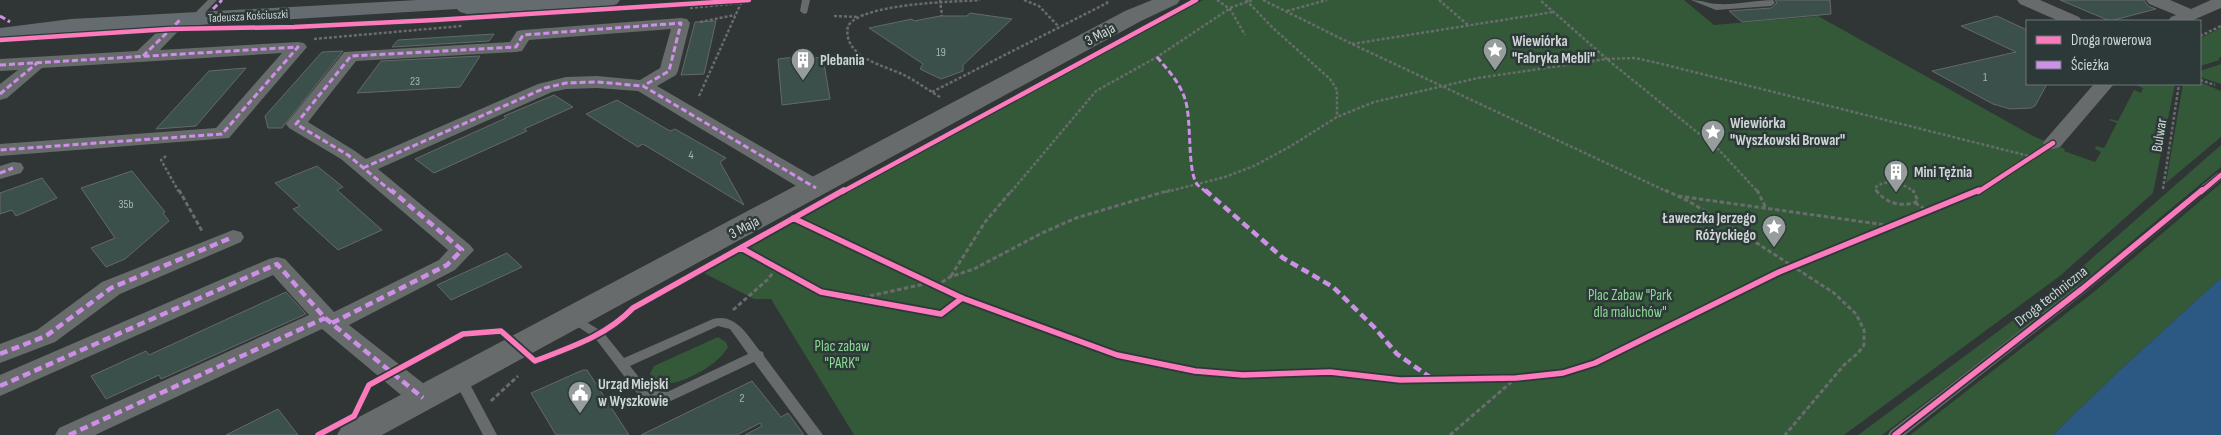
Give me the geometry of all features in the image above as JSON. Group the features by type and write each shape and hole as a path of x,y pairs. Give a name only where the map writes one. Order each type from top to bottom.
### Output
{"main road":[{"name":"Tadeusza Kościuszki","path":"0,26 71,26 485,0"},
{"name":"Tadeusza Kościuszki","path":"433,4 465,8 610,0"},
{"name":"Tadeusza Kościuszki","path":"0,35 71,26"}],"street":[{"name":"3 Maja","path":"354,435 816,188 1143,8 1153,9 1170,0"},
{"path":"2026,0 2072,20"},
{"path":"2155,0 2184,18 2221,2"},
{"path":"143,56 187,19"},
{"path":"69,435 329,321 447,265 462,250 348,155 296,124 351,56 516,47 523,35 681,23 669,71 643,86"},
{"path":"0,65 298,47 222,134 0,150"},
{"path":"0,94 38,63"},
{"path":"363,168 545,88 566,83 597,82 643,86 816,188"},
{"path":"2053,143 2103,85"},
{"path":"0,354 46,336 112,288 222,242"},
{"path":"0,386 277,264 329,321 422,398"}],"lane":[{"path":"187,19 213,0"},
{"path":"804,11 806,0"},
{"path":"1695,0 1716,7 1771,3 1768,0"},
{"name":"Droga techniczna","path":"1895,435 2082,288 2221,175"},
{"path":"573,318 599,335 645,394 668,397 758,355"},
{"path":"622,364 717,322 734,326 758,355 816,435"},
{"path":"460,378 490,435"}],"path":[{"path":"834,16 858,17 880,10 940,2 980,0"},
{"path":"1024,0 1039,6 1059,27"},
{"path":"932,92 1107,3 1108,0"},
{"path":"1217,0 1230,9 1245,34"},
{"path":"950,277 985,222 1096,91 1157,57 1230,9 1246,1 1253,0"},
{"path":"1263,0 1352,44 1676,196 1732,227 1834,293 1856,314 1864,330 1864,345 1858,353 1844,364 1785,435"},
{"path":"1287,11 1327,0"},
{"path":"1439,0 1468,25"},
{"path":"1540,0 1607,59 1719,150 1756,188 1766,208"},
{"path":"1246,1 1330,79 1337,90 1337,117"},
{"path":"940,2 942,16"},
{"path":"698,101 741,3"},
{"path":"1352,44 1553,12"},
{"path":"681,26 736,14"},
{"path":"858,17 849,24 846,33 853,49 867,58 902,73 942,98"},
{"path":"2201,36 2221,26"},
{"path":"936,286 950,277 974,269 1042,233 1076,218 1196,182 1225,177 1254,166 1291,146 1337,117 1374,102 1478,78 1607,59 1635,58 1658,63 2033,157"},
{"path":"2201,80 2215,85"},
{"path":"190,137 161,160 222,242"},
{"path":"2025,162 2053,143"},
{"path":"1915,203 1918,201 1916,194 1906,186 1885,182 1880,183 1875,188 1879,195 1890,201 1904,204 1915,203 1930,212"},
{"path":"1676,196 1893,226"},
{"path":"1921,215 1939,208"},
{"path":"1884,230 1902,223"},
{"path":"1786,269 1802,263"},
{"path":"770,264 786,273"},
{"path":"733,310 767,280 777,268"},
{"path":"921,279 944,290"},
{"path":"856,299 929,283"},
{"path":"848,297 873,302"},
{"path":"1507,378 1524,377"},
{"path":"1450,435 1516,378"}],"green space":[{"path":"1203,0 1684,0 1714,25 1818,16 2035,137 2065,149 2064,151 2095,162 2101,152 2095,149 2096,146 2104,148 2117,123 2109,120 2118,121 2134,90 2141,93 2143,88 2136,85 2175,85 2153,193 2061,275 1844,435 854,435 771,299 754,299 702,272 741,248"},
{"path":"2221,28 2221,57 2218,59 2220,60 2201,66 2201,38"},
{"path":"2221,64 2221,84 2201,77 2201,71"},
{"path":"2201,82 2221,91 2221,137 2166,183 2183,85 2201,85"},
{"path":"2221,145 2221,167 2054,306 1882,435 1858,435 2066,281"},
{"path":"2221,183 2221,278 2119,371 2053,435 1910,435 2095,291"},
{"path":"718,337 726,342 728,347 723,354 706,368 684,380 663,384 655,382 650,374 654,366"}],"water":[{"path":"2221,278 2221,435 2053,435 2119,371"}],"building":[{"path":"1775,0 1830,0 1831,14 1742,22 1729,11 1771,8 1777,3"},
{"path":"2060,0 2144,0 2148,6 2156,9 2108,20"},
{"path":"970,13 1012,19 963,65 963,71 941,79 920,69 923,64 869,28 912,19 914,21 940,16 967,16"},
{"path":"1997,16 2026,30 2026,85 2046,85 2035,106 2031,108 2010,109 1993,104 1932,71 2016,52 1961,26"},
{"path":"716,21 704,74 681,75 695,22"},
{"path":"494,34 489,41 392,47 398,40"},
{"path":"343,51 282,128 268,128 265,116 322,52"},
{"name":"Plebania","path":"812,55 813,58 823,57 830,99 782,105 778,59"},
{"path":"480,56 460,87 357,93 381,61"},
{"path":"246,68 196,126 156,129 209,71"},
{"path":"554,95 573,107 524,129 527,131 434,173 415,159 506,118 504,116"},
{"path":"617,100 670,131 675,129 726,158 720,162 744,205 643,144 638,147 586,114"},
{"path":"317,166 343,187 337,190 382,230 338,250 293,209 300,206 275,183"},
{"path":"132,171 165,212 163,213 169,221 125,259 106,267 91,248 115,238 81,188"},
{"path":"42,178 57,198 16,216 12,210 0,214 0,193"},
{"path":"507,253 522,267 451,300 437,285"},
{"path":"286,292 306,314 161,379 159,375 106,399 91,376 146,351 149,355"},
{"name":"Urząd Miejski w Wyszkowie","path":"583,370 587,370 629,435 556,435 531,393"},
{"name":"Urząd Miejski w Wyszkowie","path":"752,381 781,417 788,413 804,435 745,435 762,426 760,423 737,435 641,435"},
{"path":"278,409 298,435 226,435"}],"marked path":[{"path":"213,9 222,0"},
{"path":"0,16 10,22"},
{"path":"143,56 180,20"},
{"path":"332,323 447,265 462,250 348,155 296,124 351,56 516,47 523,35 681,23 669,71 643,86"},
{"path":"0,65 298,47 222,134 0,150"},
{"path":"1157,57 1174,77 1185,98 1190,120 1190,152 1196,183 1283,258 1333,287 1374,327 1397,354 1431,378"},
{"path":"0,94 37,63"},
{"path":"363,168 545,88 566,83 597,82 643,86 816,188"},
{"path":"0,173 13,168"},
{"path":"0,354 46,336 111,288 233,237"},
{"path":"0,386 277,264 325,318 423,398"},
{"path":"69,435 325,318"}],"cycle path":[{"path":"0,40 170,29 294,27 435,20 749,0"},
{"path":"318,435 354,416 369,385 463,334 501,331 535,361 601,334 612,327 633,308 793,218 1196,0"},
{"path":"793,218 962,298 1117,355 1195,371 1243,375 1330,372 1400,380 1516,378 1563,373 1595,363 1779,272 1974,194 2053,143"},
{"path":"1895,435 2082,289 2221,175"},
{"path":"741,248 821,292 941,314 962,298"}],"place":[{"name":"Wiewiórka \"Fabryka Mebli\"","path":"1495,71"},
{"name":"Plebania","path":"803,81"},
{"name":"Wiewiórka \"Wyszkowski Browar\"","path":"1713,153"},
{"name":"Mini Tężnia","path":"1896,193"},
{"name":"Ławeczka Jerzego Różyckiego","path":"1774,248"},
{"name":"Urząd Miejski w Wyszkowie","path":"580,414"}],"park label":[{"name":"Plac Zabaw \"Park dla maluchów\"","path":"1630,304"},
{"name":"Plac zabaw \"PARK\"","path":"842,354"}]}
